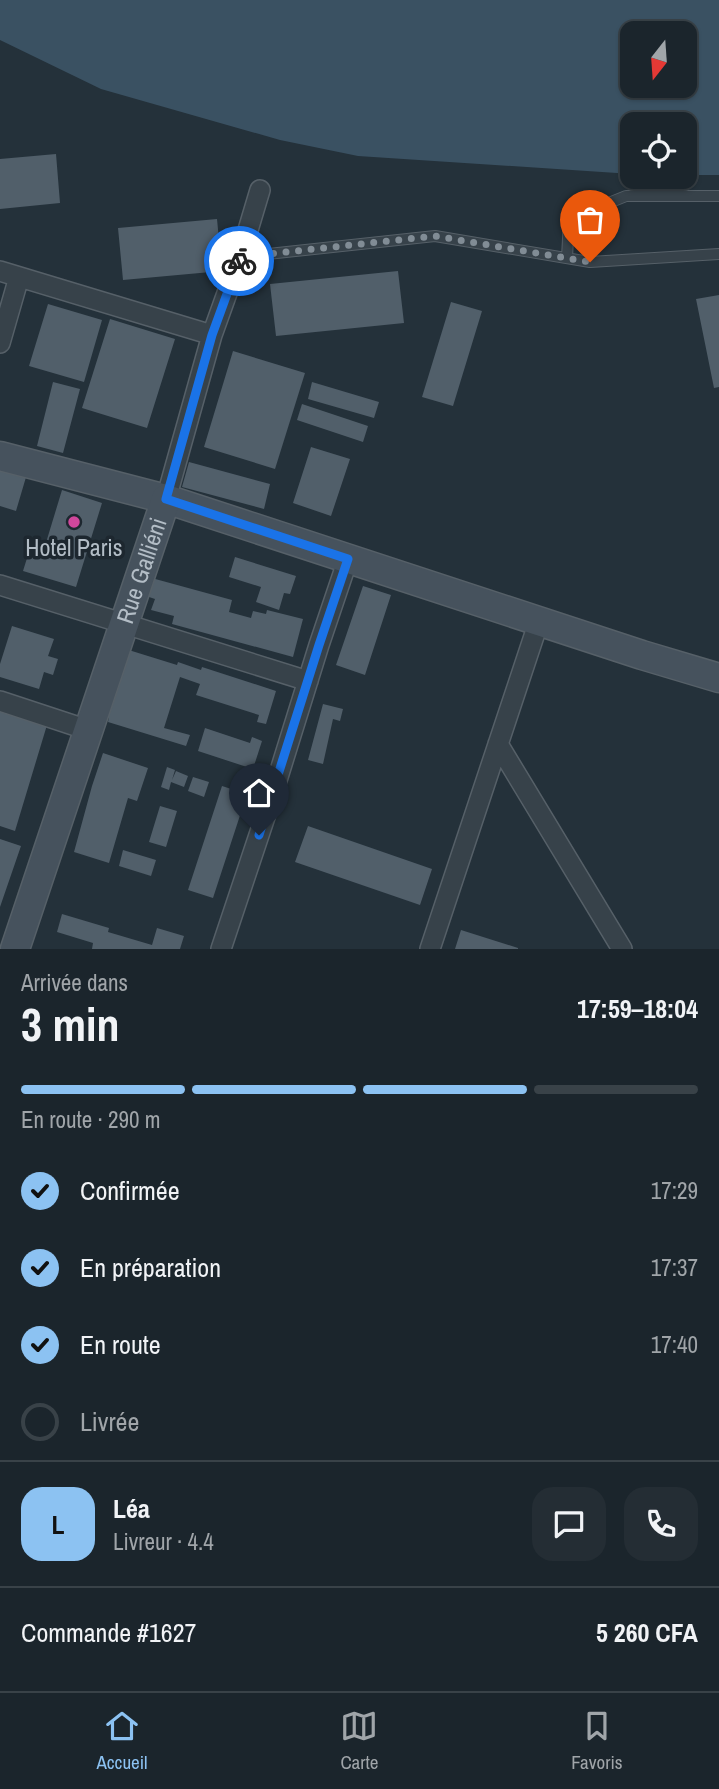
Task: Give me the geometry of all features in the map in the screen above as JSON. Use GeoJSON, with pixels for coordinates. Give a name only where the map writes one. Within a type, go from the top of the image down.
{"type":"FeatureCollection","features":[{"type":"Feature","properties":{"kind":"street","name":"Rue Galliéni"},"geometry":{"type":"LineString","coordinates":[[15,949],[166,499],[212,335],[260,190]]}},
{"type":"Feature","properties":{"kind":"street"},"geometry":{"type":"LineString","coordinates":[[0,343],[9,274],[212,335]]}},
{"type":"Feature","properties":{"kind":"street"},"geometry":{"type":"LineString","coordinates":[[0,456],[166,499],[719,678]]}},
{"type":"Feature","properties":{"kind":"street"},"geometry":{"type":"LineString","coordinates":[[221,949],[348,559]]}},
{"type":"Feature","properties":{"kind":"street"},"geometry":{"type":"LineString","coordinates":[[0,585],[308,681]]}},
{"type":"Feature","properties":{"kind":"street"},"geometry":{"type":"LineString","coordinates":[[430,949],[539,621]]}},
{"type":"Feature","properties":{"kind":"street"},"geometry":{"type":"LineString","coordinates":[[0,701],[88,730]]}},
{"type":"Feature","properties":{"kind":"street"},"geometry":{"type":"LineString","coordinates":[[498,744],[622,949]]}},
{"type":"Feature","properties":{"kind":"lane"},"geometry":{"type":"LineString","coordinates":[[567,258],[569,219],[626,196],[719,197]]}},
{"type":"Feature","properties":{"kind":"lane"},"geometry":{"type":"LineString","coordinates":[[240,257],[435,236],[590,262],[719,254]]}},
{"type":"Feature","properties":{"kind":"water"},"geometry":{"type":"Polygon","coordinates":[[[0,0],[719,0],[719,175],[697,175],[697,112],[620,112],[620,173],[358,156],[280,140],[101,89],[0,40],[0,0]]]}},
{"type":"Feature","properties":{"kind":"building"},"geometry":{"type":"Polygon","coordinates":[[[56,154],[60,203],[0,209],[0,159],[56,154]]]}},
{"type":"Feature","properties":{"kind":"building"},"geometry":{"type":"Polygon","coordinates":[[[217,219],[222,271],[123,280],[118,228],[217,219]]]}},
{"type":"Feature","properties":{"kind":"building"},"geometry":{"type":"Polygon","coordinates":[[[398,271],[404,323],[276,336],[270,284],[398,271]]]}},
{"type":"Feature","properties":{"kind":"building"},"geometry":{"type":"Polygon","coordinates":[[[719,295],[719,387],[714,388],[696,299],[719,295]]]}},
{"type":"Feature","properties":{"kind":"building"},"geometry":{"type":"Polygon","coordinates":[[[451,302],[482,311],[453,406],[422,397],[451,302]]]}},
{"type":"Feature","properties":{"kind":"building"},"geometry":{"type":"Polygon","coordinates":[[[48,304],[102,320],[84,382],[29,366],[48,304]]]}},
{"type":"Feature","properties":{"kind":"building"},"geometry":{"type":"Polygon","coordinates":[[[110,319],[175,339],[147,428],[82,408],[110,319]]]}},
{"type":"Feature","properties":{"kind":"building"},"geometry":{"type":"Polygon","coordinates":[[[233,351],[305,373],[275,469],[204,447],[233,351]]]}},
{"type":"Feature","properties":{"kind":"building"},"geometry":{"type":"Polygon","coordinates":[[[53,382],[80,389],[63,453],[37,446],[53,382]]]}},
{"type":"Feature","properties":{"kind":"building"},"geometry":{"type":"Polygon","coordinates":[[[312,382],[379,402],[374,418],[308,399],[312,382]]]}},
{"type":"Feature","properties":{"kind":"building"},"geometry":{"type":"Polygon","coordinates":[[[302,404],[368,426],[363,442],[297,420],[302,404]]]}},
{"type":"Feature","properties":{"kind":"building"},"geometry":{"type":"Polygon","coordinates":[[[311,447],[350,459],[331,516],[293,503],[311,447]]]}},
{"type":"Feature","properties":{"kind":"building"},"geometry":{"type":"Polygon","coordinates":[[[0,459],[29,467],[16,511],[0,506],[0,459]]]}},
{"type":"Feature","properties":{"kind":"building"},"geometry":{"type":"Polygon","coordinates":[[[189,462],[270,484],[264,509],[182,487],[189,462]]]}},
{"type":"Feature","properties":{"kind":"building","name":"Hotel Paris"},"geometry":{"type":"Polygon","coordinates":[[[62,490],[102,503],[76,587],[23,571],[32,542],[45,546],[62,490]]]}},
{"type":"Feature","properties":{"kind":"building"},"geometry":{"type":"Polygon","coordinates":[[[235,557],[296,576],[290,594],[284,593],[279,610],[256,602],[261,587],[229,577],[235,557]]]}},
{"type":"Feature","properties":{"kind":"building"},"geometry":{"type":"Polygon","coordinates":[[[148,577],[232,600],[229,612],[251,618],[253,611],[266,614],[267,610],[303,619],[293,657],[172,624],[174,616],[151,610],[155,599],[143,595],[148,577]]]}},
{"type":"Feature","properties":{"kind":"building"},"geometry":{"type":"Polygon","coordinates":[[[363,586],[391,595],[365,675],[336,665],[363,586]]]}},
{"type":"Feature","properties":{"kind":"building"},"geometry":{"type":"Polygon","coordinates":[[[12,626],[54,639],[48,656],[58,659],[53,675],[44,672],[39,689],[0,677],[0,664],[12,626]]]}},
{"type":"Feature","properties":{"kind":"building"},"geometry":{"type":"Polygon","coordinates":[[[119,647],[177,665],[178,662],[201,670],[202,667],[276,691],[266,724],[257,722],[259,715],[196,695],[200,684],[180,677],[164,728],[190,735],[186,746],[108,722],[109,717],[98,713],[119,647]]]}},
{"type":"Feature","properties":{"kind":"building"},"geometry":{"type":"Polygon","coordinates":[[[323,704],[343,709],[340,721],[333,719],[323,764],[308,760],[323,704]]]}},
{"type":"Feature","properties":{"kind":"building"},"geometry":{"type":"Polygon","coordinates":[[[0,711],[47,725],[15,831],[0,826],[0,711]]]}},
{"type":"Feature","properties":{"kind":"building"},"geometry":{"type":"Polygon","coordinates":[[[205,728],[250,743],[252,737],[262,741],[253,769],[198,751],[205,728]]]}},
{"type":"Feature","properties":{"kind":"building"},"geometry":{"type":"Polygon","coordinates":[[[103,753],[148,768],[137,801],[128,798],[109,863],[74,852],[103,753]]]}},
{"type":"Feature","properties":{"kind":"building"},"geometry":{"type":"Polygon","coordinates":[[[167,767],[175,770],[172,780],[176,771],[188,776],[184,787],[171,782],[169,790],[161,787],[167,767]]]}},
{"type":"Feature","properties":{"kind":"building"},"geometry":{"type":"Polygon","coordinates":[[[193,777],[209,782],[204,797],[188,791],[193,777]]]}},
{"type":"Feature","properties":{"kind":"building"},"geometry":{"type":"Polygon","coordinates":[[[222,786],[247,794],[213,898],[188,890],[222,786]]]}},
{"type":"Feature","properties":{"kind":"building"},"geometry":{"type":"Polygon","coordinates":[[[160,806],[177,811],[166,847],[149,842],[160,806]]]}},
{"type":"Feature","properties":{"kind":"building"},"geometry":{"type":"Polygon","coordinates":[[[308,826],[432,869],[420,905],[295,862],[308,826]]]}},
{"type":"Feature","properties":{"kind":"building"},"geometry":{"type":"Polygon","coordinates":[[[0,839],[21,846],[0,907],[0,839]]]}},
{"type":"Feature","properties":{"kind":"building"},"geometry":{"type":"Polygon","coordinates":[[[123,850],[156,860],[151,876],[119,866],[123,850]]]}},
{"type":"Feature","properties":{"kind":"building"},"geometry":{"type":"Polygon","coordinates":[[[62,914],[152,945],[157,928],[184,936],[180,949],[92,949],[93,943],[57,932],[62,914]]]}},
{"type":"Feature","properties":{"kind":"building"},"geometry":{"type":"Polygon","coordinates":[[[461,930],[518,948],[518,949],[455,949],[461,930]]]}},
{"type":"Feature","properties":{"kind":"way so far"},"geometry":{"type":"LineString","coordinates":[[239,261],[240,257],[435,236],[590,262]]}},
{"type":"Feature","properties":{"kind":"place","name":"Hotel Paris"},"geometry":{"type":"Point","coordinates":[74,522]}},
{"type":"Feature","properties":{"kind":"route"},"geometry":{"type":"LineString","coordinates":[[239,261],[212,335],[166,499],[348,559],[259,835]]}}]}
